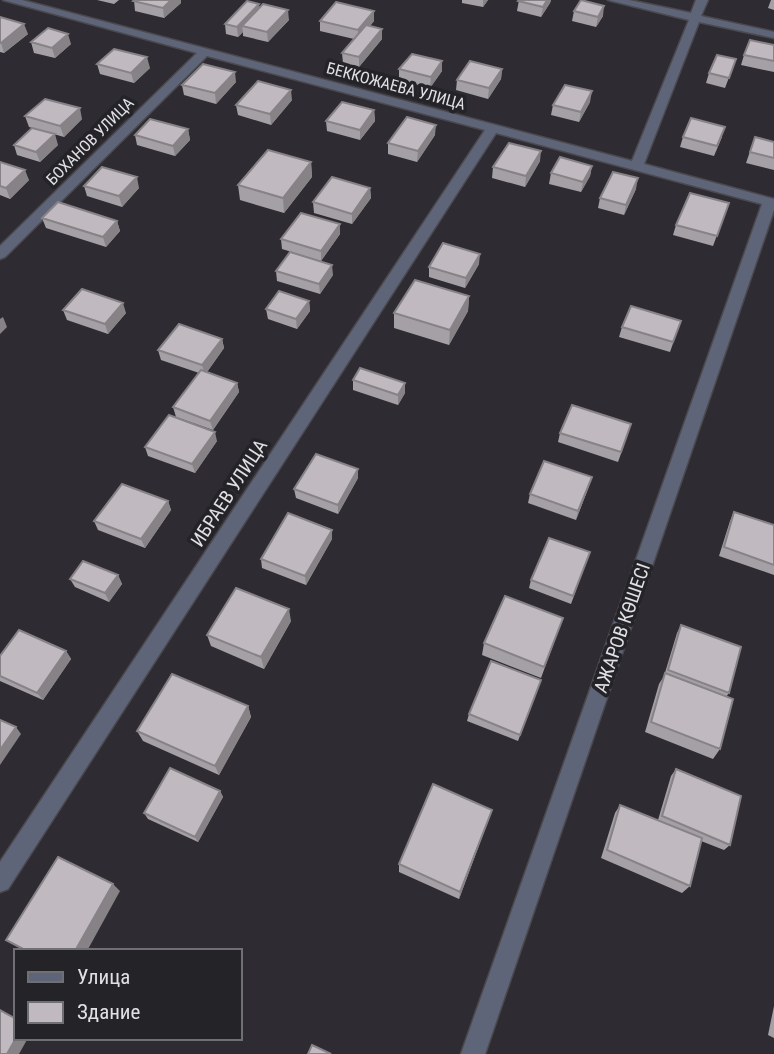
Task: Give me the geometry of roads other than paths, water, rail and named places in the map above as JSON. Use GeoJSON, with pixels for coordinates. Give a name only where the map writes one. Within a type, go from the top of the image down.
{"type":"FeatureCollection","features":[{"type":"Feature","properties":{"kind":"street","name":"БЕККОЖАЕВА УЛИЦА"},"geometry":{"type":"LineString","coordinates":[[9,0],[772,203]]}},
{"type":"Feature","properties":{"kind":"street"},"geometry":{"type":"LineString","coordinates":[[614,0],[774,35]]}},
{"type":"Feature","properties":{"kind":"street"},"geometry":{"type":"LineString","coordinates":[[636,167],[702,0]]}},
{"type":"Feature","properties":{"kind":"street","name":"БОХАНОВ УЛИЦА"},"geometry":{"type":"LineString","coordinates":[[0,254],[205,52]]}},
{"type":"Feature","properties":{"kind":"street","name":"ИБРАЕВ УЛИЦА"},"geometry":{"type":"LineString","coordinates":[[0,881],[493,128]]}},
{"type":"Feature","properties":{"kind":"street","name":"АЖАРОВ КӨШЕСІ"},"geometry":{"type":"LineString","coordinates":[[473,1054],[772,203]]}}]}
